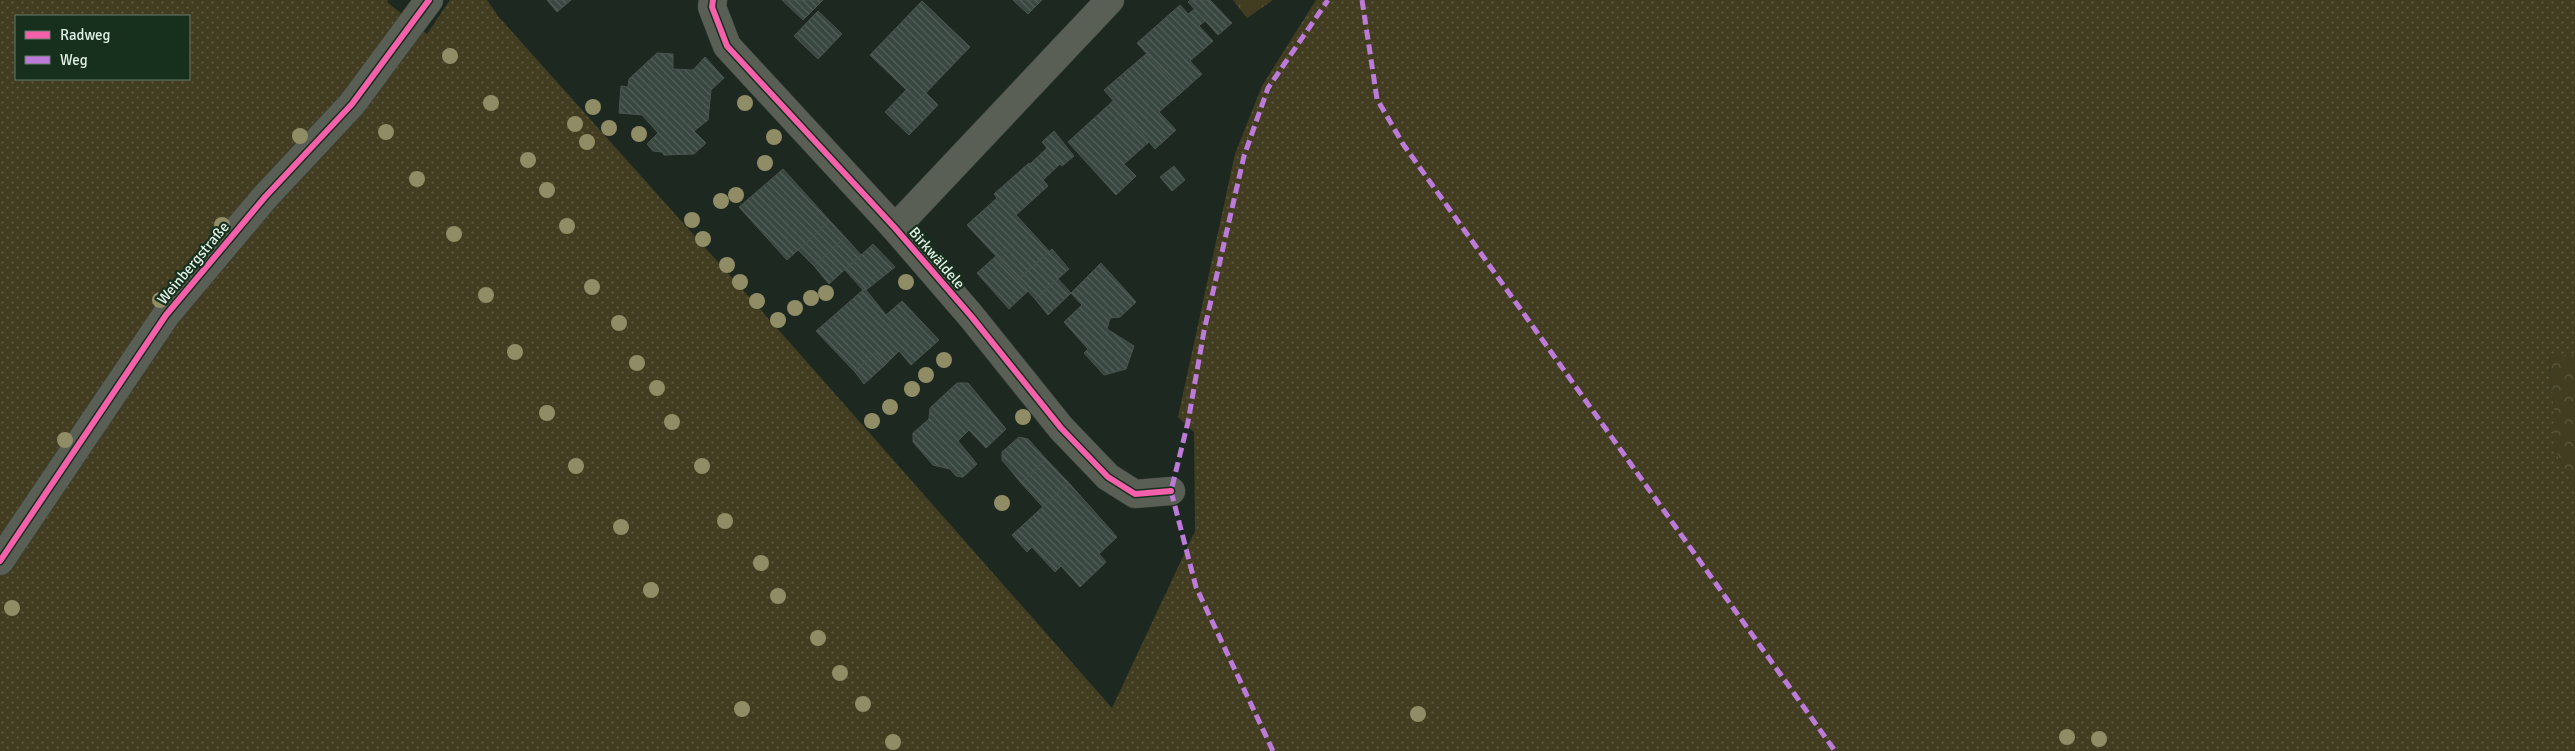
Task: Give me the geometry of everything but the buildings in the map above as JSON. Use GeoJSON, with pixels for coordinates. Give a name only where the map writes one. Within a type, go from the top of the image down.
{"type":"FeatureCollection","features":[{"type":"Feature","properties":{"kind":"street","name":"Weinbergstraße"},"geometry":{"type":"LineString","coordinates":[[0,561],[166,315],[265,197],[352,104],[429,0]]}},
{"type":"Feature","properties":{"kind":"street","name":"Birkwäldele"},"geometry":{"type":"LineString","coordinates":[[713,0],[712,7],[726,46],[895,228],[971,316],[1061,428],[1108,477],[1135,494],[1171,491]]}},
{"type":"Feature","properties":{"kind":"street","name":"Birkwäldele"},"geometry":{"type":"LineString","coordinates":[[895,228],[1110,0]]}},
{"type":"Feature","properties":{"kind":"green space"},"geometry":{"type":"Polygon","coordinates":[[[0,0],[388,0],[387,2],[427,34],[450,0],[487,0],[498,16],[784,336],[1112,708],[1195,531],[1194,432],[1178,417],[1235,154],[1262,86],[1316,0],[2575,0],[2575,355],[2549,356],[2554,407],[2554,449],[2575,488],[2575,751],[0,751],[0,0]]]}},
{"type":"Feature","properties":{"kind":"green space"},"geometry":{"type":"Polygon","coordinates":[[[1233,0],[1273,0],[1247,18],[1233,0]]]}},
{"type":"Feature","properties":{"kind":"green space"},"geometry":{"type":"Polygon","coordinates":[[[2549,355],[2575,355],[2575,488],[2554,449],[2554,407],[2549,355]]]}},
{"type":"Feature","properties":{"kind":"marked path"},"geometry":{"type":"LineString","coordinates":[[1273,751],[1196,587],[1171,491],[1188,422],[1204,331],[1244,156],[1268,88],[1328,0]]}},
{"type":"Feature","properties":{"kind":"marked path"},"geometry":{"type":"LineString","coordinates":[[1362,0],[1377,99],[1403,144],[1835,751]]}},
{"type":"Feature","properties":{"kind":"cycle path"},"geometry":{"type":"LineString","coordinates":[[0,561],[166,315],[265,197],[352,104],[429,0]]}},
{"type":"Feature","properties":{"kind":"cycle path"},"geometry":{"type":"LineString","coordinates":[[713,0],[712,7],[727,46],[895,228],[971,316],[1061,428],[1108,477],[1135,494],[1171,491]]}}]}
